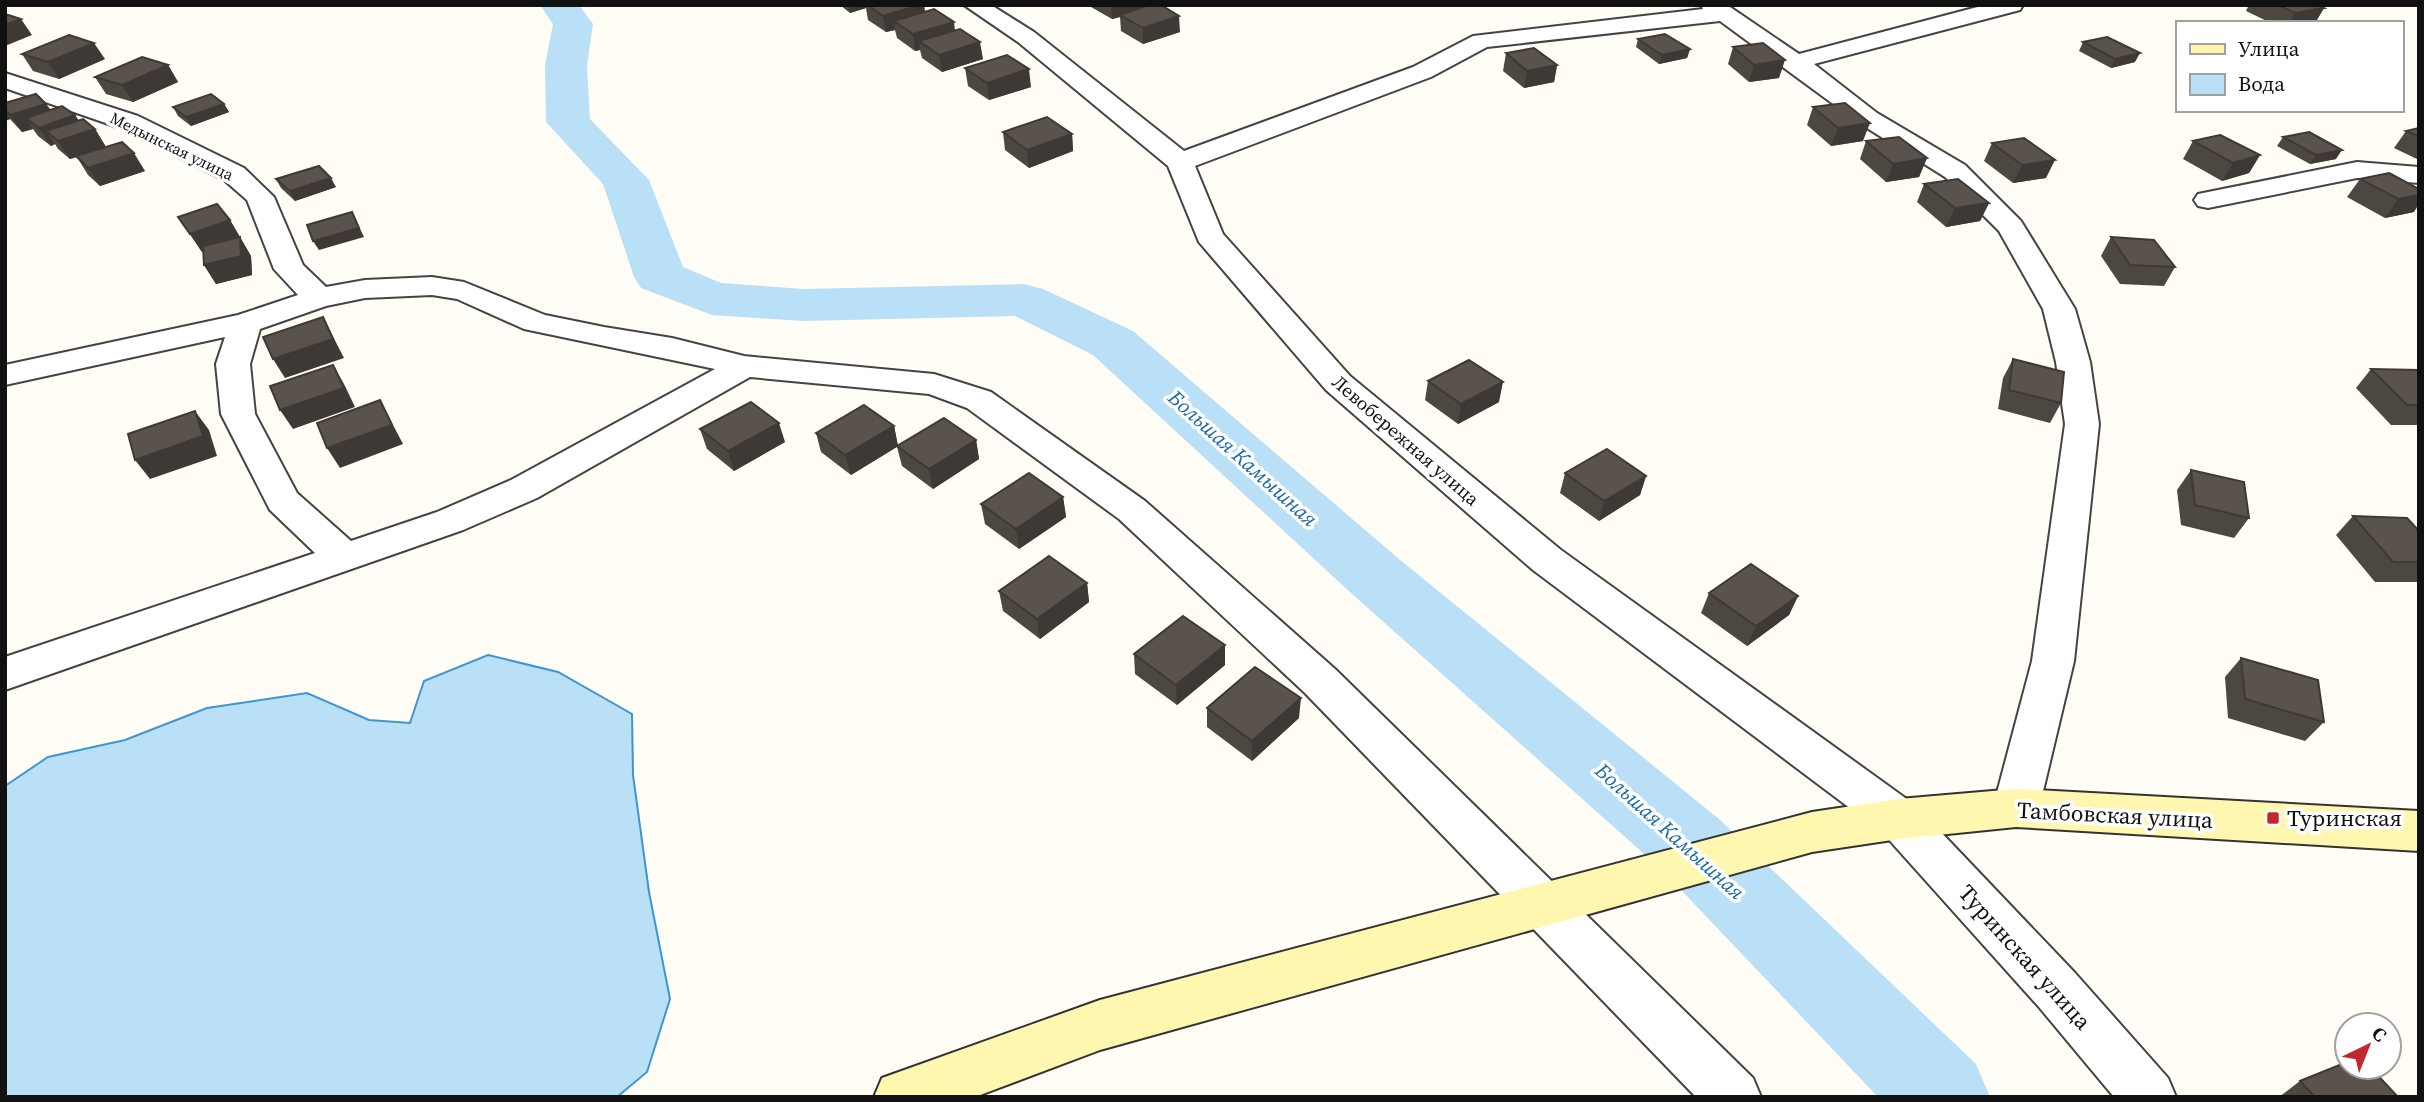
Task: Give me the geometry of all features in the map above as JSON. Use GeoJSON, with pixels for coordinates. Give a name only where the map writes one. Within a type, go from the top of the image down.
{"type":"FeatureCollection","features":[{"type":"Feature","properties":{"kind":"street","name":"Левобережная улица"},"geometry":{"type":"LineString","coordinates":[[975,5],[1026,37],[1180,162],[1209,236],[1240,275],[1338,383],[1547,560],[1899,819]]}},
{"type":"Feature","properties":{"kind":"street"},"geometry":{"type":"LineString","coordinates":[[1795,62],[2012,5]]}},
{"type":"Feature","properties":{"kind":"street"},"geometry":{"type":"LineString","coordinates":[[1180,162],[1422,72],[1481,41],[1716,9],[1795,62],[1868,118],[1955,171],[1985,198],[2011,228],[2059,309],[2073,362],[2082,424],[2053,661],[2016,808]]}},
{"type":"Feature","properties":{"kind":"street","name":"Медынская улица"},"geometry":{"type":"LineString","coordinates":[[5,80],[130,122],[234,174],[260,197],[289,270],[319,298]]}},
{"type":"Feature","properties":{"kind":"street"},"geometry":{"type":"LineString","coordinates":[[2208,200],[2357,170],[2419,175]]}},
{"type":"Feature","properties":{"kind":"street"},"geometry":{"type":"LineString","coordinates":[[5,375],[246,323],[319,298],[365,289],[432,286],[464,291],[535,322],[744,366],[933,384],[979,400],[1132,510],[1320,681],[1545,904],[1734,1097]]}},
{"type":"Feature","properties":{"kind":"street"},"geometry":{"type":"LineString","coordinates":[[246,323],[233,364],[238,414],[283,501],[344,557]]}},
{"type":"Feature","properties":{"kind":"street"},"geometry":{"type":"LineString","coordinates":[[5,674],[450,521],[524,489],[744,366]]}},
{"type":"Feature","properties":{"kind":"street","name":"Тамбовская улица"},"geometry":{"type":"LineString","coordinates":[[901,1097],[1100,1026],[1812,832],[1899,819],[2016,808],[2419,831]]}},
{"type":"Feature","properties":{"kind":"street","name":"Туринская улица"},"geometry":{"type":"LineString","coordinates":[[1899,819],[2057,990],[2148,1097]]}},
{"type":"Feature","properties":{"kind":"water"},"geometry":{"type":"Polygon","coordinates":[[[488,655],[558,672],[632,714],[633,775],[649,892],[670,999],[647,1072],[617,1097],[5,1097],[5,786],[48,757],[125,740],[207,708],[307,693],[369,720],[410,723],[424,681],[488,655]]]}},
{"type":"Feature","properties":{"kind":"building"},"geometry":{"type":"Polygon","coordinates":[[[868,5],[919,5],[883,16],[868,5]]]}},
{"type":"Feature","properties":{"kind":"building"},"geometry":{"type":"Polygon","coordinates":[[[1149,5],[1161,5],[1179,16],[1143,28],[1120,15],[1149,5]]]}},
{"type":"Feature","properties":{"kind":"building"},"geometry":{"type":"Polygon","coordinates":[[[2278,5],[2317,5],[2324,8],[2295,13],[2278,5]]]}},
{"type":"Feature","properties":{"kind":"building"},"geometry":{"type":"Polygon","coordinates":[[[934,9],[954,22],[913,34],[894,21],[934,9]]]}},
{"type":"Feature","properties":{"kind":"building"},"geometry":{"type":"Polygon","coordinates":[[[5,14],[21,19],[5,25],[5,14]]]}},
{"type":"Feature","properties":{"kind":"building"},"geometry":{"type":"Polygon","coordinates":[[[960,29],[980,42],[939,55],[919,41],[960,29]]]}},
{"type":"Feature","properties":{"kind":"building"},"geometry":{"type":"Polygon","coordinates":[[[1665,34],[1690,49],[1662,55],[1638,39],[1665,34]]]}},
{"type":"Feature","properties":{"kind":"building"},"geometry":{"type":"Polygon","coordinates":[[[69,35],[94,43],[48,62],[22,54],[69,35]]]}},
{"type":"Feature","properties":{"kind":"building"},"geometry":{"type":"Polygon","coordinates":[[[2107,37],[2140,53],[2115,59],[2083,42],[2107,37]]]}},
{"type":"Feature","properties":{"kind":"building"},"geometry":{"type":"Polygon","coordinates":[[[1763,43],[1785,60],[1754,65],[1733,47],[1763,43]]]}},
{"type":"Feature","properties":{"kind":"building"},"geometry":{"type":"Polygon","coordinates":[[[1534,48],[1557,65],[1527,71],[1506,53],[1534,48]]]}},
{"type":"Feature","properties":{"kind":"building"},"geometry":{"type":"Polygon","coordinates":[[[1007,55],[1029,69],[987,83],[965,68],[1007,55]]]}},
{"type":"Feature","properties":{"kind":"building"},"geometry":{"type":"Polygon","coordinates":[[[142,57],[168,65],[122,85],[95,77],[142,57]]]}},
{"type":"Feature","properties":{"kind":"building"},"geometry":{"type":"Polygon","coordinates":[[[36,94],[46,104],[10,115],[5,110],[5,103],[36,94]]]}},
{"type":"Feature","properties":{"kind":"building"},"geometry":{"type":"Polygon","coordinates":[[[211,94],[224,104],[186,117],[173,107],[211,94]]]}},
{"type":"Feature","properties":{"kind":"building"},"geometry":{"type":"Polygon","coordinates":[[[1845,103],[1870,123],[1838,128],[1813,107],[1845,103]]]}},
{"type":"Feature","properties":{"kind":"building"},"geometry":{"type":"Polygon","coordinates":[[[62,106],[75,115],[39,128],[26,118],[62,106]]]}},
{"type":"Feature","properties":{"kind":"building"},"geometry":{"type":"Polygon","coordinates":[[[1047,117],[1072,134],[1027,150],[1003,132],[1047,117]]]}},
{"type":"Feature","properties":{"kind":"building"},"geometry":{"type":"Polygon","coordinates":[[[83,119],[95,129],[58,141],[46,131],[83,119]]]}},
{"type":"Feature","properties":{"kind":"building"},"geometry":{"type":"Polygon","coordinates":[[[2419,128],[2419,136],[2406,131],[2419,128]]]}},
{"type":"Feature","properties":{"kind":"building"},"geometry":{"type":"Polygon","coordinates":[[[2309,132],[2342,150],[2316,155],[2283,137],[2309,132]]]}},
{"type":"Feature","properties":{"kind":"building"},"geometry":{"type":"Polygon","coordinates":[[[2220,135],[2260,155],[2233,163],[2193,141],[2220,135]]]}},
{"type":"Feature","properties":{"kind":"building"},"geometry":{"type":"Polygon","coordinates":[[[1899,137],[1927,158],[1893,164],[1866,141],[1899,137]]]}},
{"type":"Feature","properties":{"kind":"building"},"geometry":{"type":"Polygon","coordinates":[[[2024,138],[2055,160],[2022,165],[1992,143],[2024,138]]]}},
{"type":"Feature","properties":{"kind":"building"},"geometry":{"type":"Polygon","coordinates":[[[122,142],[134,153],[88,168],[76,156],[122,142]]]}},
{"type":"Feature","properties":{"kind":"building"},"geometry":{"type":"Polygon","coordinates":[[[319,166],[331,178],[290,191],[276,179],[319,166]]]}},
{"type":"Feature","properties":{"kind":"building"},"geometry":{"type":"Polygon","coordinates":[[[2389,173],[2419,189],[2419,195],[2398,199],[2360,179],[2389,173]]]}},
{"type":"Feature","properties":{"kind":"building"},"geometry":{"type":"Polygon","coordinates":[[[1958,179],[1989,203],[1955,208],[1924,184],[1958,179]]]}},
{"type":"Feature","properties":{"kind":"building"},"geometry":{"type":"Polygon","coordinates":[[[217,204],[230,220],[190,234],[178,217],[217,204]]]}},
{"type":"Feature","properties":{"kind":"building"},"geometry":{"type":"Polygon","coordinates":[[[352,212],[359,228],[313,241],[307,225],[352,212]]]}},
{"type":"Feature","properties":{"kind":"building"},"geometry":{"type":"Polygon","coordinates":[[[240,237],[241,256],[204,265],[203,246],[240,237]]]}},
{"type":"Feature","properties":{"kind":"building"},"geometry":{"type":"Polygon","coordinates":[[[2111,237],[2154,240],[2175,267],[2130,265],[2111,237]]]}},
{"type":"Feature","properties":{"kind":"building"},"geometry":{"type":"Polygon","coordinates":[[[323,317],[333,339],[273,359],[263,337],[323,317]]]}},
{"type":"Feature","properties":{"kind":"building"},"geometry":{"type":"Polygon","coordinates":[[[2013,359],[2064,372],[2061,403],[2009,390],[2013,359]]]}},
{"type":"Feature","properties":{"kind":"building"},"geometry":{"type":"Polygon","coordinates":[[[1469,360],[1503,382],[1461,404],[1428,381],[1469,360]]]}},
{"type":"Feature","properties":{"kind":"building"},"geometry":{"type":"Polygon","coordinates":[[[333,365],[344,388],[280,410],[270,386],[333,365]]]}},
{"type":"Feature","properties":{"kind":"building"},"geometry":{"type":"Polygon","coordinates":[[[2371,369],[2419,370],[2419,405],[2407,405],[2371,369]]]}},
{"type":"Feature","properties":{"kind":"building"},"geometry":{"type":"Polygon","coordinates":[[[380,400],[392,425],[327,448],[317,423],[380,400]]]}},
{"type":"Feature","properties":{"kind":"building"},"geometry":{"type":"Polygon","coordinates":[[[751,402],[779,423],[728,451],[700,429],[751,402]]]}},
{"type":"Feature","properties":{"kind":"building"},"geometry":{"type":"Polygon","coordinates":[[[864,405],[894,426],[845,455],[816,433],[864,405]]]}},
{"type":"Feature","properties":{"kind":"building"},"geometry":{"type":"Polygon","coordinates":[[[195,411],[203,436],[135,460],[128,434],[195,411]]]}},
{"type":"Feature","properties":{"kind":"building"},"geometry":{"type":"Polygon","coordinates":[[[944,418],[976,440],[929,469],[897,446],[944,418]]]}},
{"type":"Feature","properties":{"kind":"building"},"geometry":{"type":"Polygon","coordinates":[[[1607,449],[1646,476],[1604,501],[1565,473],[1607,449]]]}},
{"type":"Feature","properties":{"kind":"building"},"geometry":{"type":"Polygon","coordinates":[[[2191,470],[2244,482],[2249,518],[2195,505],[2191,470]]]}},
{"type":"Feature","properties":{"kind":"building"},"geometry":{"type":"Polygon","coordinates":[[[1029,473],[1063,497],[1016,529],[981,504],[1029,473]]]}},
{"type":"Feature","properties":{"kind":"building"},"geometry":{"type":"Polygon","coordinates":[[[2353,516],[2407,518],[2419,531],[2419,562],[2393,562],[2353,516]]]}},
{"type":"Feature","properties":{"kind":"building"},"geometry":{"type":"Polygon","coordinates":[[[1049,556],[1087,583],[1037,619],[999,591],[1049,556]]]}},
{"type":"Feature","properties":{"kind":"building"},"geometry":{"type":"Polygon","coordinates":[[[1751,564],[1798,596],[1756,626],[1709,593],[1751,564]]]}},
{"type":"Feature","properties":{"kind":"building"},"geometry":{"type":"Polygon","coordinates":[[[1183,616],[1225,645],[1176,685],[1134,654],[1183,616]]]}},
{"type":"Feature","properties":{"kind":"building"},"geometry":{"type":"Polygon","coordinates":[[[2241,658],[2318,680],[2324,722],[2245,699],[2241,658]]]}},
{"type":"Feature","properties":{"kind":"building"},"geometry":{"type":"Polygon","coordinates":[[[1255,667],[1301,698],[1252,741],[1207,708],[1255,667]]]}},
{"type":"Feature","properties":{"kind":"building"},"geometry":{"type":"Polygon","coordinates":[[[2333,1068],[2333,1081],[2383,1081],[2398,1097],[2315,1097],[2300,1081],[2333,1068]]]}},
{"type":"Feature","properties":{"kind":"waterway","name":"Большая Камышная"},"geometry":{"type":"LineString","coordinates":[[559,5],[573,24],[566,65],[568,122],[625,180],[660,277],[712,299],[804,305],[1024,300],[1113,343],[1375,576],[1690,844],[1943,1097]]}},
{"type":"Feature","properties":{"kind":"place","name":"Туринская"},"geometry":{"type":"Point","coordinates":[2273,818]}}]}
